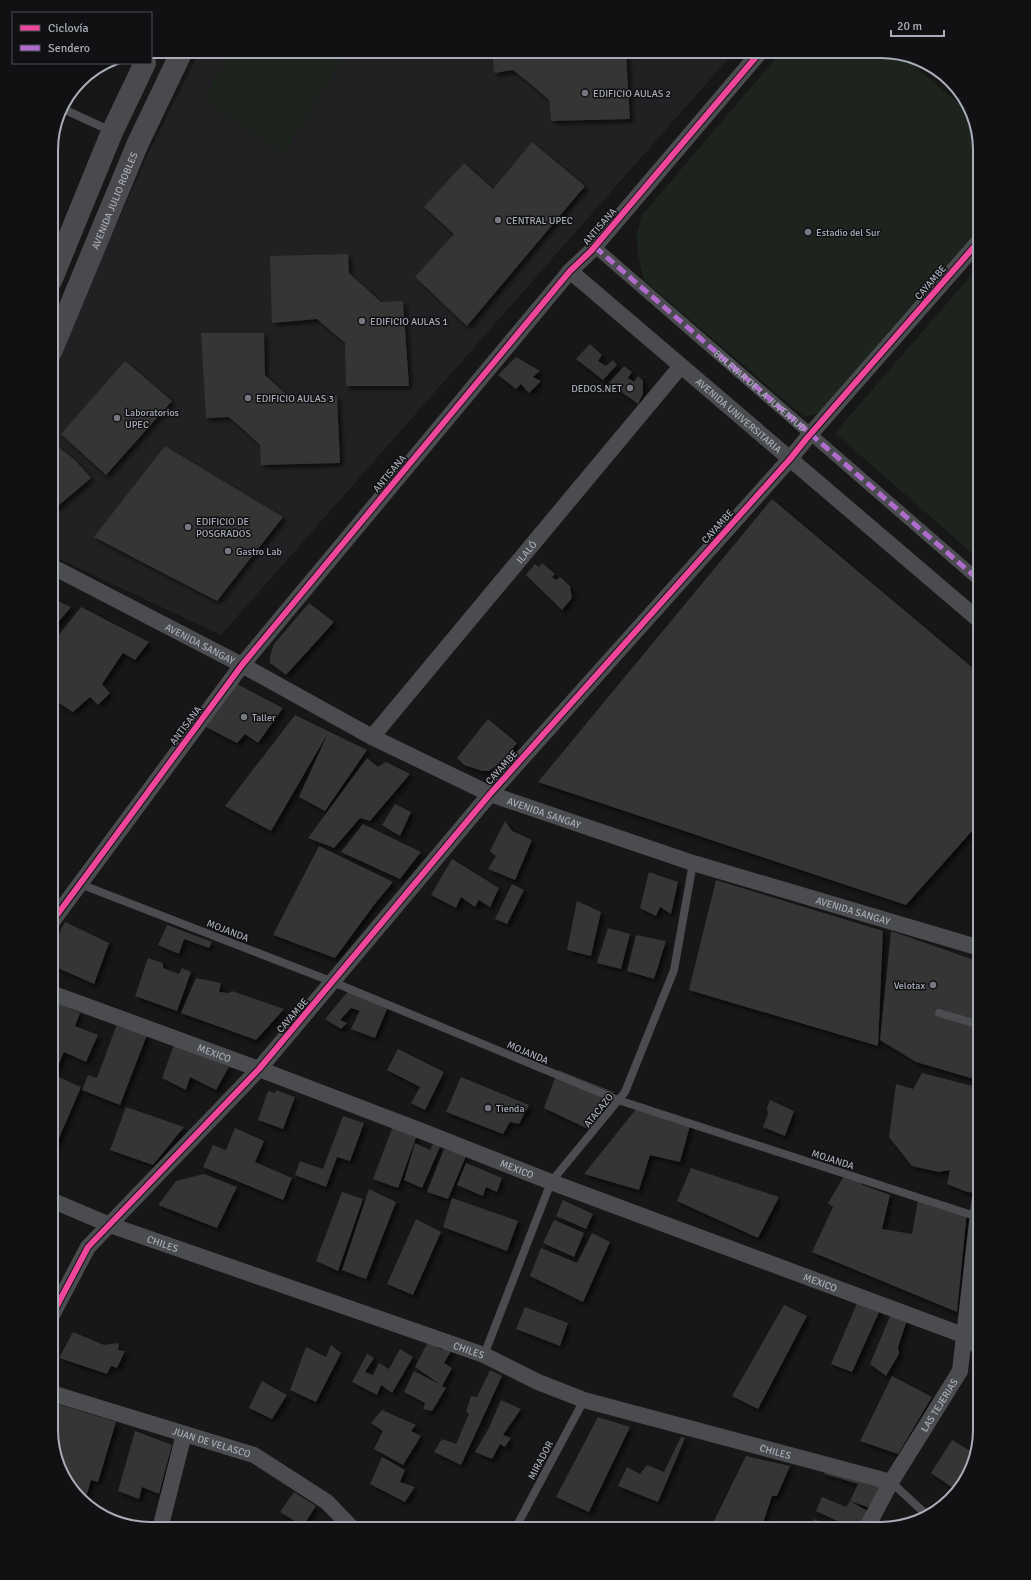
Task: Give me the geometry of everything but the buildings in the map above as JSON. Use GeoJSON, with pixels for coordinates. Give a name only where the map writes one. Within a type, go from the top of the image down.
{"type":"FeatureCollection","features":[{"type":"Feature","properties":{"kind":"main road","name":"AVENIDA JULIO ROBLES"},"geometry":{"type":"LineString","coordinates":[[58,335],[138,143],[179,58]]}},
{"type":"Feature","properties":{"kind":"main road"},"geometry":{"type":"LineString","coordinates":[[58,264],[112,132],[145,64]]}},
{"type":"Feature","properties":{"kind":"street","name":"ANTISANA"},"geometry":{"type":"LineString","coordinates":[[58,914],[242,665],[570,271],[595,247],[755,58]]}},
{"type":"Feature","properties":{"kind":"street","name":"BULEVAR DE LA JUVENTUD"},"geometry":{"type":"LineString","coordinates":[[595,247],[973,575]]}},
{"type":"Feature","properties":{"kind":"street","name":"CAYAMBE"},"geometry":{"type":"LineString","coordinates":[[58,1304],[88,1247],[259,1069],[490,794],[790,459],[973,248]]}},
{"type":"Feature","properties":{"kind":"street","name":"AVENIDA UNIVERSITARIA"},"geometry":{"type":"LineString","coordinates":[[570,271],[973,615]]}},
{"type":"Feature","properties":{"kind":"street","name":"ILALÓ"},"geometry":{"type":"LineString","coordinates":[[372,737],[681,366]]}},
{"type":"Feature","properties":{"kind":"street","name":"AVENIDA SANGAY"},"geometry":{"type":"LineString","coordinates":[[58,570],[242,665],[372,737],[490,794],[693,863],[973,946]]}},
{"type":"Feature","properties":{"kind":"street","name":"MEXICO"},"geometry":{"type":"LineString","coordinates":[[58,996],[259,1069],[551,1182],[963,1335],[973,1343]]}},
{"type":"Feature","properties":{"kind":"street","name":"CHILES"},"geometry":{"type":"LineString","coordinates":[[58,1203],[110,1225],[484,1355],[538,1382],[584,1400],[891,1482]]}},
{"type":"Feature","properties":{"kind":"street","name":"LAS TEJERIAS"},"geometry":{"type":"LineString","coordinates":[[870,1522],[891,1482],[960,1371],[973,1256]]}},
{"type":"Feature","properties":{"kind":"street","name":"JUAN DE VELASCO"},"geometry":{"type":"LineString","coordinates":[[58,1395],[254,1455],[327,1502],[346,1522]]}},
{"type":"Feature","properties":{"kind":"street"},"geometry":{"type":"LineString","coordinates":[[162,1522],[184,1434]]}},
{"type":"Feature","properties":{"kind":"lane"},"geometry":{"type":"LineString","coordinates":[[66,111],[112,132]]}},
{"type":"Feature","properties":{"kind":"lane","name":"ATACAZO"},"geometry":{"type":"LineString","coordinates":[[484,1355],[551,1182],[625,1092],[674,970],[693,863]]}},
{"type":"Feature","properties":{"kind":"lane","name":"MOJANDA"},"geometry":{"type":"LineString","coordinates":[[80,884],[333,982],[618,1100],[973,1215]]}},
{"type":"Feature","properties":{"kind":"lane"},"geometry":{"type":"LineString","coordinates":[[939,1013],[973,1023]]}},
{"type":"Feature","properties":{"kind":"lane","name":"MIRADOR"},"geometry":{"type":"LineString","coordinates":[[519,1522],[584,1400]]}},
{"type":"Feature","properties":{"kind":"lane"},"geometry":{"type":"LineString","coordinates":[[891,1482],[924,1512]]}},
{"type":"Feature","properties":{"kind":"shaded area"},"geometry":{"type":"Polygon","coordinates":[[[196,58],[729,58],[221,635],[58,558],[58,354],[147,156],[196,58]]]}},
{"type":"Feature","properties":{"kind":"shaded area"},"geometry":{"type":"Polygon","coordinates":[[[227,58],[343,58],[284,153],[204,99],[227,58]]]}},
{"type":"Feature","properties":{"kind":"shaded area","name":"Estadio del Sur"},"geometry":{"type":"Polygon","coordinates":[[[776,58],[887,58],[911,63],[963,107],[970,126],[973,150],[973,237],[820,413],[804,417],[644,280],[638,256],[637,234],[642,215],[776,58]]]}},
{"type":"Feature","properties":{"kind":"shaded area"},"geometry":{"type":"Polygon","coordinates":[[[973,273],[973,554],[835,433],[973,273]]]}},
{"type":"Feature","properties":{"kind":"marked path"},"geometry":{"type":"LineString","coordinates":[[595,247],[973,575]]}},
{"type":"Feature","properties":{"kind":"cycle path"},"geometry":{"type":"LineString","coordinates":[[58,914],[242,665],[570,271],[591,251],[755,58]]}},
{"type":"Feature","properties":{"kind":"cycle path"},"geometry":{"type":"LineString","coordinates":[[58,1304],[88,1247],[259,1069],[490,794],[790,459],[973,248]]}},
{"type":"Feature","properties":{"kind":"place","name":"EDIFICIO AULAS 2"},"geometry":{"type":"Point","coordinates":[585,93]}},
{"type":"Feature","properties":{"kind":"place","name":"CENTRAL UPEC"},"geometry":{"type":"Point","coordinates":[498,220]}},
{"type":"Feature","properties":{"kind":"place","name":"Estadio del Sur"},"geometry":{"type":"Point","coordinates":[808,232]}},
{"type":"Feature","properties":{"kind":"place","name":"EDIFICIO AULAS 1"},"geometry":{"type":"Point","coordinates":[362,321]}},
{"type":"Feature","properties":{"kind":"place","name":"DEDOS.NET"},"geometry":{"type":"Point","coordinates":[630,388]}},
{"type":"Feature","properties":{"kind":"place","name":"EDIFICIO AULAS 3"},"geometry":{"type":"Point","coordinates":[248,398]}},
{"type":"Feature","properties":{"kind":"place","name":"Laboratorios UPEC"},"geometry":{"type":"Point","coordinates":[117,418]}},
{"type":"Feature","properties":{"kind":"place","name":"EDIFICIO DE POSGRADOS"},"geometry":{"type":"Point","coordinates":[188,527]}},
{"type":"Feature","properties":{"kind":"place","name":"Gastro Lab"},"geometry":{"type":"Point","coordinates":[228,551]}},
{"type":"Feature","properties":{"kind":"place","name":"Taller"},"geometry":{"type":"Point","coordinates":[244,717]}},
{"type":"Feature","properties":{"kind":"place","name":"Velotax"},"geometry":{"type":"Point","coordinates":[933,985]}},
{"type":"Feature","properties":{"kind":"place","name":"Tienda"},"geometry":{"type":"Point","coordinates":[488,1108]}}]}
